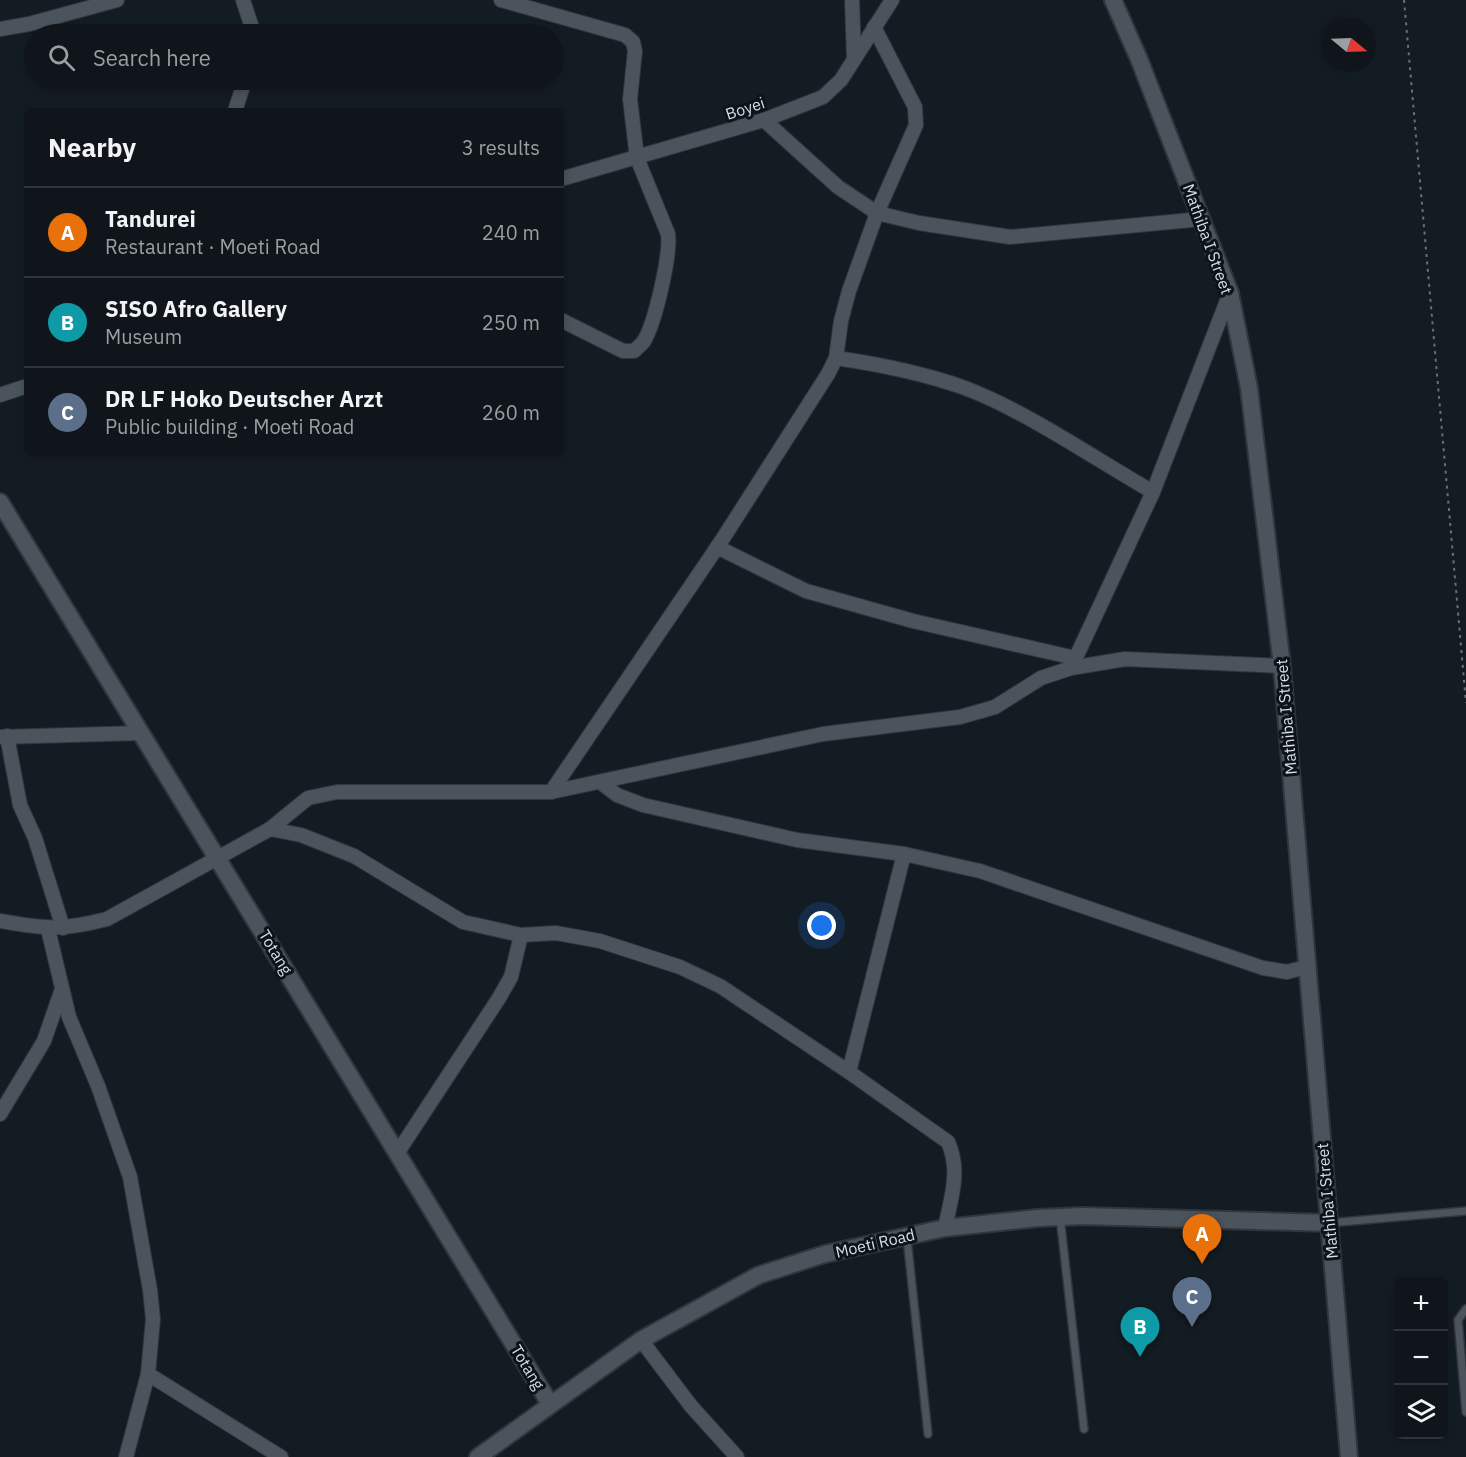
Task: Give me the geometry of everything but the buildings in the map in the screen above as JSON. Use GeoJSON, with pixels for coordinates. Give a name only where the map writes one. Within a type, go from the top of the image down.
{"type":"FeatureCollection","features":[{"type":"Feature","properties":{"kind":"street"},"geometry":{"type":"LineString","coordinates":[[29,24],[117,0]]}},
{"type":"Feature","properties":{"kind":"street"},"geometry":{"type":"LineString","coordinates":[[243,0],[251,24]]}},
{"type":"Feature","properties":{"kind":"street"},"geometry":{"type":"LineString","coordinates":[[501,0],[625,35],[633,42],[635,51],[630,99],[637,158],[668,234],[670,247],[666,271],[644,340],[634,351],[623,351],[564,322]]}},
{"type":"Feature","properties":{"kind":"street"},"geometry":{"type":"LineString","coordinates":[[852,0],[854,60]]}},
{"type":"Feature","properties":{"kind":"street","name":"Boyei"},"geometry":{"type":"LineString","coordinates":[[564,178],[764,120],[823,97],[841,80],[892,0]]}},
{"type":"Feature","properties":{"kind":"street","name":"Mathiba I Street"},"geometry":{"type":"LineString","coordinates":[[1113,0],[1139,59],[1230,293],[1249,388],[1282,666],[1349,1457]]}},
{"type":"Feature","properties":{"kind":"street"},"geometry":{"type":"LineString","coordinates":[[0,29],[24,25]]}},
{"type":"Feature","properties":{"kind":"street"},"geometry":{"type":"LineString","coordinates":[[551,792],[717,547],[836,358],[841,321],[849,291],[877,213],[913,135],[917,117],[915,107],[874,27]]}},
{"type":"Feature","properties":{"kind":"street"},"geometry":{"type":"LineString","coordinates":[[236,108],[242,90]]}},
{"type":"Feature","properties":{"kind":"street"},"geometry":{"type":"LineString","coordinates":[[764,120],[838,187],[877,213],[929,225],[1010,237],[1202,219]]}},
{"type":"Feature","properties":{"kind":"street"},"geometry":{"type":"LineString","coordinates":[[0,921],[48,929],[107,919],[270,829],[308,798],[337,792],[551,792],[823,734],[960,717],[995,707],[1041,678],[1073,663],[1153,492],[1230,293]]}},
{"type":"Feature","properties":{"kind":"street"},"geometry":{"type":"LineString","coordinates":[[836,358],[861,361],[964,388],[1000,405],[1153,492]]}},
{"type":"Feature","properties":{"kind":"street"},"geometry":{"type":"LineString","coordinates":[[0,395],[24,387]]}},
{"type":"Feature","properties":{"kind":"street","name":"Totang"},"geometry":{"type":"LineString","coordinates":[[0,502],[219,857],[550,1404]]}},
{"type":"Feature","properties":{"kind":"street"},"geometry":{"type":"LineString","coordinates":[[717,547],[806,591],[1073,663],[1125,659],[1282,666]]}},
{"type":"Feature","properties":{"kind":"street"},"geometry":{"type":"LineString","coordinates":[[63,928],[35,838],[20,805],[3,737],[142,733]]}},
{"type":"Feature","properties":{"kind":"street"},"geometry":{"type":"LineString","coordinates":[[600,782],[617,795],[643,805],[797,840],[904,854],[980,872],[1263,968],[1287,972],[1306,967]]}},
{"type":"Feature","properties":{"kind":"street"},"geometry":{"type":"LineString","coordinates":[[270,829],[301,835],[354,856],[463,922],[521,935],[556,933],[600,941],[680,967],[720,986],[849,1072],[948,1142],[955,1157],[956,1170],[945,1228]]}},
{"type":"Feature","properties":{"kind":"street"},"geometry":{"type":"LineString","coordinates":[[849,1072],[904,854]]}},
{"type":"Feature","properties":{"kind":"street"},"geometry":{"type":"LineString","coordinates":[[48,929],[69,1017],[98,1086],[130,1177],[153,1320],[148,1374],[126,1457]]}},
{"type":"Feature","properties":{"kind":"street"},"geometry":{"type":"LineString","coordinates":[[398,1152],[511,977],[521,935]]}},
{"type":"Feature","properties":{"kind":"street"},"geometry":{"type":"LineString","coordinates":[[0,1114],[44,1041],[62,989]]}},
{"type":"Feature","properties":{"kind":"street","name":"Moeti Road"},"geometry":{"type":"LineString","coordinates":[[478,1457],[640,1340],[759,1275],[825,1254],[945,1228],[1060,1217],[1329,1223]]}},
{"type":"Feature","properties":{"kind":"street"},"geometry":{"type":"LineString","coordinates":[[640,1340],[691,1406],[737,1457]]}},
{"type":"Feature","properties":{"kind":"street"},"geometry":{"type":"LineString","coordinates":[[148,1374],[280,1457]]}},
{"type":"Feature","properties":{"kind":"lane"},"geometry":{"type":"LineString","coordinates":[[1329,1223],[1466,1211]]}},
{"type":"Feature","properties":{"kind":"lane"},"geometry":{"type":"LineString","coordinates":[[1060,1217],[1084,1429]]}},
{"type":"Feature","properties":{"kind":"lane"},"geometry":{"type":"LineString","coordinates":[[907,1235],[928,1434]]}},
{"type":"Feature","properties":{"kind":"lane"},"geometry":{"type":"LineString","coordinates":[[1466,1309],[1458,1320],[1466,1412]]}},
{"type":"Feature","properties":{"kind":"path"},"geometry":{"type":"LineString","coordinates":[[1404,0],[1466,703]]}},
{"type":"Feature","properties":{"kind":"place","name":"Tandurei"},"geometry":{"type":"Point","coordinates":[1202,1264]}},
{"type":"Feature","properties":{"kind":"place","name":"DR LF Hoko Deutscher Arzt"},"geometry":{"type":"Point","coordinates":[1192,1327]}},
{"type":"Feature","properties":{"kind":"place","name":"SISO Afro Gallery"},"geometry":{"type":"Point","coordinates":[1140,1357]}}]}
